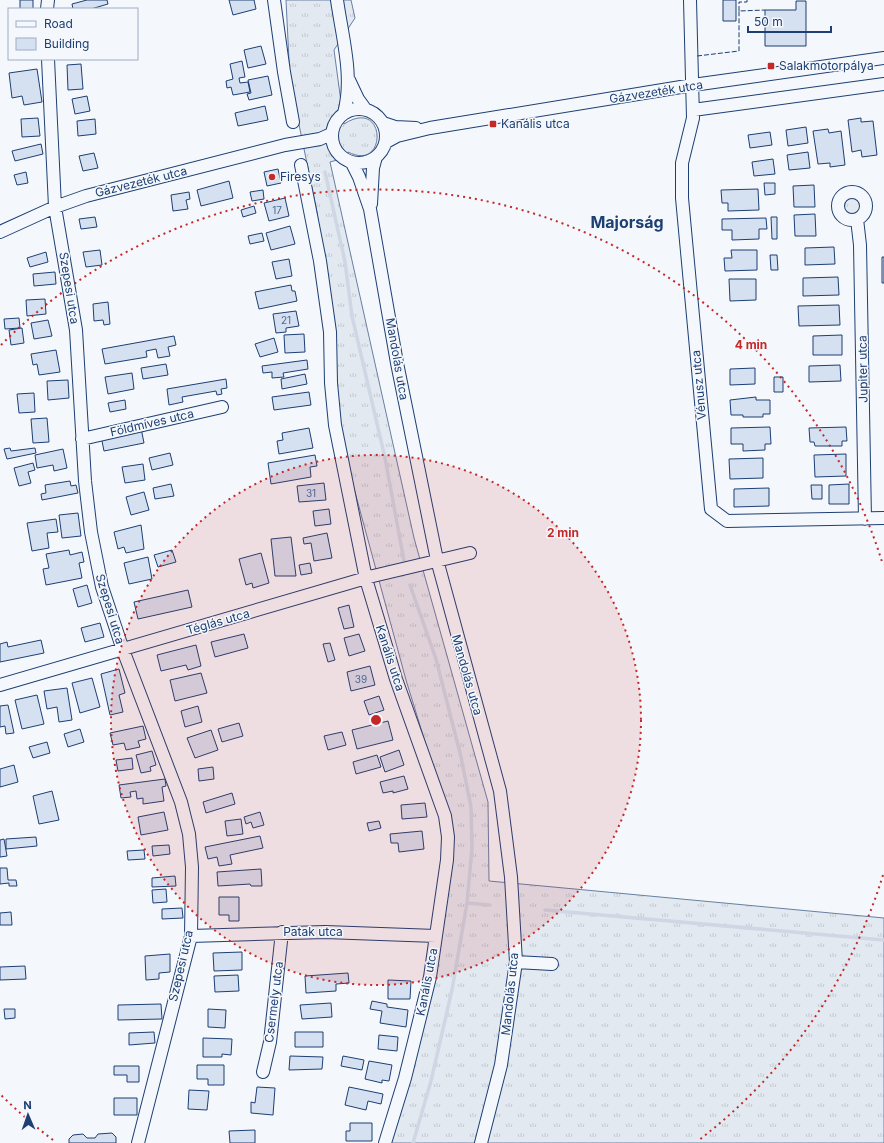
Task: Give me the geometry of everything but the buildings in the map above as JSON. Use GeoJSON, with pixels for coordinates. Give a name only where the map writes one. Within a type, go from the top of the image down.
{"type":"FeatureCollection","features":[{"type":"Feature","properties":{"kind":"street"},"geometry":{"type":"LineString","coordinates":[[274,0],[281,57],[293,122]]}},
{"type":"Feature","properties":{"kind":"street"},"geometry":{"type":"LineString","coordinates":[[337,0],[348,76],[347,100],[344,113]]}},
{"type":"Feature","properties":{"kind":"street","name":"Vénusz utca"},"geometry":{"type":"LineString","coordinates":[[690,0],[693,118],[682,163],[682,198],[711,509],[727,521],[884,518]]}},
{"type":"Feature","properties":{"kind":"street","name":"Gázvezeték utca"},"geometry":{"type":"LineString","coordinates":[[386,142],[397,136],[430,128],[693,85],[884,58]]}},
{"type":"Feature","properties":{"kind":"street","name":"Szepesi utca"},"geometry":{"type":"LineString","coordinates":[[48,60],[55,207],[76,330],[85,481],[94,545],[102,587],[123,650],[181,802],[188,828],[192,868],[190,936],[138,1143]]}},
{"type":"Feature","properties":{"kind":"street"},"geometry":{"type":"LineString","coordinates":[[348,76],[358,99],[366,110]]}},
{"type":"Feature","properties":{"kind":"street"},"geometry":{"type":"LineString","coordinates":[[693,110],[884,84]]}},
{"type":"Feature","properties":{"kind":"street"},"geometry":{"type":"LineString","coordinates":[[351,110],[366,110],[376,115],[383,123],[386,132],[386,142],[376,157],[365,163],[352,163],[338,154],[332,144],[331,134],[338,118],[344,113],[351,110]]}},
{"type":"Feature","properties":{"kind":"street","name":"Gázvezeték utca"},"geometry":{"type":"LineString","coordinates":[[383,123],[395,127],[430,128]]}},
{"type":"Feature","properties":{"kind":"street","name":"Gázvezeték utca"},"geometry":{"type":"LineString","coordinates":[[0,232],[55,207],[86,196],[286,145],[320,139],[331,134]]}},
{"type":"Feature","properties":{"kind":"street","name":"Gázvezeték utca"},"geometry":{"type":"LineString","coordinates":[[286,145],[322,147],[338,154]]}},
{"type":"Feature","properties":{"kind":"street","name":"Mandolás utca"},"geometry":{"type":"LineString","coordinates":[[370,209],[373,168],[376,157]]}},
{"type":"Feature","properties":{"kind":"street","name":"Mandolás utca"},"geometry":{"type":"LineString","coordinates":[[352,163],[360,177],[370,209],[397,363],[437,560],[500,791],[511,877],[516,962],[501,1065],[481,1143]]}},
{"type":"Feature","properties":{"kind":"street","name":"Kanális utca"},"geometry":{"type":"LineString","coordinates":[[301,165],[320,261],[330,332],[331,383],[335,425],[366,579],[396,679],[445,816],[448,837],[447,860],[430,977],[405,1078],[385,1143]]}},
{"type":"Feature","properties":{"kind":"street","name":"Jupiter utca"},"geometry":{"type":"LineString","coordinates":[[857,219],[860,245],[865,519]]}},
{"type":"Feature","properties":{"kind":"street","name":"Földmíves utca"},"geometry":{"type":"LineString","coordinates":[[82,439],[222,407]]}},
{"type":"Feature","properties":{"kind":"street","name":"Téglás utca"},"geometry":{"type":"LineString","coordinates":[[0,685],[366,579],[437,560],[470,553]]}},
{"type":"Feature","properties":{"kind":"street","name":"Patak utca"},"geometry":{"type":"LineString","coordinates":[[190,936],[282,932],[325,932],[436,936]]}},
{"type":"Feature","properties":{"kind":"street","name":"Csermely utca"},"geometry":{"type":"LineString","coordinates":[[263,1072],[270,1042],[282,932]]}},
{"type":"Feature","properties":{"kind":"street"},"geometry":{"type":"LineString","coordinates":[[516,962],[552,964]]}},
{"type":"Feature","properties":{"kind":"green space"},"geometry":{"type":"Polygon","coordinates":[[[286,0],[351,0],[355,18],[334,50],[344,124],[358,118],[368,120],[375,126],[377,135],[376,145],[370,153],[361,156],[348,152],[348,157],[330,162],[414,538],[488,802],[489,881],[884,918],[884,1143],[391,1143],[448,893],[451,826],[406,680],[336,422],[335,355],[317,212],[290,81],[286,0]]]}},
{"type":"Feature","properties":{"kind":"green space"},"geometry":{"type":"Polygon","coordinates":[[[852,196],[859,199],[862,206],[859,213],[852,216],[845,213],[842,206],[845,199],[852,196]]]}},
{"type":"Feature","properties":{"kind":"waterway"},"geometry":{"type":"LineString","coordinates":[[325,172],[345,262],[352,316],[385,458],[404,561]]}},
{"type":"Feature","properties":{"kind":"waterway"},"geometry":{"type":"LineString","coordinates":[[410,585],[436,659],[461,757],[471,807],[472,848],[467,903]]}},
{"type":"Feature","properties":{"kind":"waterway"},"geometry":{"type":"LineString","coordinates":[[413,1143],[431,1081],[452,990],[467,903],[490,905]]}},
{"type":"Feature","properties":{"kind":"waterway"},"geometry":{"type":"LineString","coordinates":[[545,910],[884,940]]}},
{"type":"Feature","properties":{"kind":"fence"},"geometry":{"type":"LineString","coordinates":[[739,11],[739,2],[747,2],[747,0]]}},
{"type":"Feature","properties":{"kind":"fence"},"geometry":{"type":"LineString","coordinates":[[697,56],[739,51],[739,11],[765,10]]}},
{"type":"Feature","properties":{"kind":"place","name":"Salakmotorpálya"},"geometry":{"type":"Point","coordinates":[771,66]}},
{"type":"Feature","properties":{"kind":"place","name":"Kanális utca"},"geometry":{"type":"Point","coordinates":[493,124]}},
{"type":"Feature","properties":{"kind":"place","name":"Firesys"},"geometry":{"type":"Point","coordinates":[272,177]}},
{"type":"Feature","properties":{"kind":"district","name":"Majorság"},"geometry":{"type":"Point","coordinates":[627,222]}}]}
